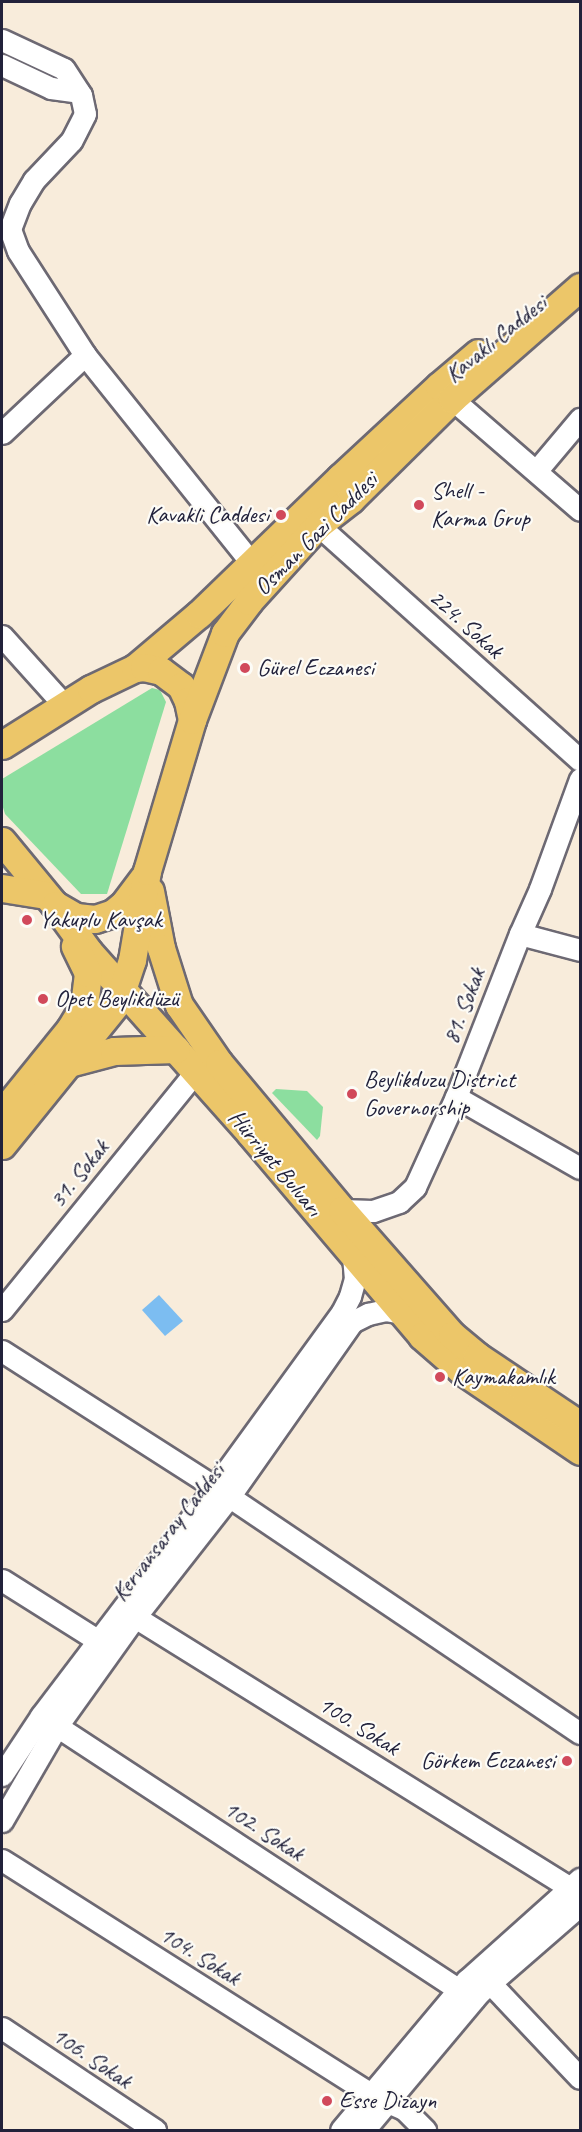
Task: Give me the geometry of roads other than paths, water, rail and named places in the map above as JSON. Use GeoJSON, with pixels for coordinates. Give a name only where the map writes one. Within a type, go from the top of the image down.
{"type":"FeatureCollection","features":[{"type":"Feature","properties":{"kind":"main road","name":"Kavaklı Caddesi"},"geometry":{"type":"LineString","coordinates":[[446,393],[580,268]]}},
{"type":"Feature","properties":{"kind":"main road","name":"Kavaklı Caddesi"},"geometry":{"type":"LineString","coordinates":[[446,393],[580,287]]}},
{"type":"Feature","properties":{"kind":"main road","name":"Osman Gazi Caddesi"},"geometry":{"type":"LineString","coordinates":[[2,745],[91,689],[135,668],[199,614],[251,562],[311,518],[351,499],[446,393]]}},
{"type":"Feature","properties":{"kind":"main road","name":"Osman Gazi Caddesi"},"geometry":{"type":"LineString","coordinates":[[147,871],[192,720],[225,633],[311,518]]}},
{"type":"Feature","properties":{"kind":"main road"},"geometry":{"type":"LineString","coordinates":[[135,668],[149,667],[172,677],[181,686],[188,701],[192,720]]}},
{"type":"Feature","properties":{"kind":"main road","name":"Hürriyet Bulvarı"},"geometry":{"type":"LineString","coordinates":[[2,841],[89,952],[196,1071],[422,1336],[461,1370],[580,1451]]}},
{"type":"Feature","properties":{"kind":"main road"},"geometry":{"type":"LineString","coordinates":[[2,888],[50,900],[76,917],[95,919],[113,913],[123,905],[147,871]]}},
{"type":"Feature","properties":{"kind":"main road"},"geometry":{"type":"LineString","coordinates":[[2,1145],[106,1020],[118,1002],[132,960],[147,871]]}},
{"type":"Feature","properties":{"kind":"main road","name":"Hürriyet Bulvarı"},"geometry":{"type":"LineString","coordinates":[[147,871],[161,948],[179,1005],[219,1063],[342,1210],[452,1335],[477,1356],[580,1425]]}},
{"type":"Feature","properties":{"kind":"main road"},"geometry":{"type":"LineString","coordinates":[[2,1113],[70,1029],[84,1006],[88,973],[50,900]]}},
{"type":"Feature","properties":{"kind":"main road"},"geometry":{"type":"LineString","coordinates":[[69,1063],[114,1051],[176,1050]]}},
{"type":"Feature","properties":{"kind":"street"},"geometry":{"type":"LineString","coordinates":[[2,40],[64,69],[79,92],[85,114],[72,141],[34,180],[20,203],[10,228],[28,270],[52,300],[85,355],[251,562]]}},
{"type":"Feature","properties":{"kind":"street"},"geometry":{"type":"LineString","coordinates":[[2,65],[51,88],[79,92]]}},
{"type":"Feature","properties":{"kind":"street"},"geometry":{"type":"LineString","coordinates":[[2,434],[85,355]]}},
{"type":"Feature","properties":{"kind":"street"},"geometry":{"type":"LineString","coordinates":[[446,393],[537,470],[580,510]]}},
{"type":"Feature","properties":{"kind":"street"},"geometry":{"type":"LineString","coordinates":[[537,470],[580,419]]}},
{"type":"Feature","properties":{"kind":"street","name":"224. Sokak"},"geometry":{"type":"LineString","coordinates":[[311,518],[580,760]]}},
{"type":"Feature","properties":{"kind":"street"},"geometry":{"type":"LineString","coordinates":[[2,636],[65,706]]}},
{"type":"Feature","properties":{"kind":"street","name":"81. Sokak"},"geometry":{"type":"LineString","coordinates":[[342,1210],[373,1211],[399,1202],[415,1187],[456,1097],[540,889],[580,780]]}},
{"type":"Feature","properties":{"kind":"street"},"geometry":{"type":"LineString","coordinates":[[520,934],[580,950]]}},
{"type":"Feature","properties":{"kind":"street","name":"31. Sokak"},"geometry":{"type":"LineString","coordinates":[[2,1310],[196,1071]]}},
{"type":"Feature","properties":{"kind":"street"},"geometry":{"type":"LineString","coordinates":[[456,1097],[580,1168]]}},
{"type":"Feature","properties":{"kind":"street","name":"Kervansaray Caddesi"},"geometry":{"type":"LineString","coordinates":[[222,1492],[351,1296],[355,1279],[353,1255]]}},
{"type":"Feature","properties":{"kind":"street","name":"Kervansaray Caddesi"},"geometry":{"type":"LineString","coordinates":[[4,1767],[49,1721],[129,1611],[352,1322],[379,1311],[402,1313]]}},
{"type":"Feature","properties":{"kind":"street"},"geometry":{"type":"LineString","coordinates":[[2,1351],[222,1492],[580,1733]]}},
{"type":"Feature","properties":{"kind":"street"},"geometry":{"type":"LineString","coordinates":[[2,1580],[99,1641]]}},
{"type":"Feature","properties":{"kind":"street","name":"Kervansaray Caddesi"},"geometry":{"type":"LineString","coordinates":[[2,1821],[49,1721],[99,1641],[129,1611]]}},
{"type":"Feature","properties":{"kind":"street","name":"100. Sokak"},"geometry":{"type":"LineString","coordinates":[[129,1611],[578,1891]]}},
{"type":"Feature","properties":{"kind":"street","name":"102. Sokak"},"geometry":{"type":"LineString","coordinates":[[49,1721],[474,1987],[580,2078]]}},
{"type":"Feature","properties":{"kind":"street","name":"104. Sokak"},"geometry":{"type":"LineString","coordinates":[[2,1860],[380,2097],[404,2109],[425,2130]]}},
{"type":"Feature","properties":{"kind":"street"},"geometry":{"type":"LineString","coordinates":[[341,2130],[380,2097],[474,1987],[578,1891]]}},
{"type":"Feature","properties":{"kind":"street","name":"106. Sokak"},"geometry":{"type":"LineString","coordinates":[[2,2028],[154,2130]]}},
{"type":"Feature","properties":{"kind":"street"},"geometry":{"type":"LineString","coordinates":[[364,2130],[380,2097]]}},
{"type":"Feature","properties":{"kind":"water"},"geometry":{"type":"Polygon","coordinates":[[[159,1295],[183,1321],[165,1336],[142,1310],[159,1295]]]}},
{"type":"Feature","properties":{"kind":"place","name":"Shell - Karma Grup"},"geometry":{"type":"Point","coordinates":[419,505]}},
{"type":"Feature","properties":{"kind":"place","name":"Kavakli Caddesi"},"geometry":{"type":"Point","coordinates":[281,515]}},
{"type":"Feature","properties":{"kind":"place","name":"Gürel Eczanesi"},"geometry":{"type":"Point","coordinates":[245,668]}},
{"type":"Feature","properties":{"kind":"place","name":"Yakuplu Kavşak"},"geometry":{"type":"Point","coordinates":[27,920]}},
{"type":"Feature","properties":{"kind":"place","name":"Opet Beylikdüzü"},"geometry":{"type":"Point","coordinates":[43,999]}},
{"type":"Feature","properties":{"kind":"place","name":"Beylikduzu District Governorship"},"geometry":{"type":"Point","coordinates":[352,1094]}},
{"type":"Feature","properties":{"kind":"place","name":"Kaymakamlık"},"geometry":{"type":"Point","coordinates":[440,1377]}},
{"type":"Feature","properties":{"kind":"place","name":"Görkem Eczanesi"},"geometry":{"type":"Point","coordinates":[567,1761]}},
{"type":"Feature","properties":{"kind":"place","name":"Esse Dizayn"},"geometry":{"type":"Point","coordinates":[327,2101]}}]}
